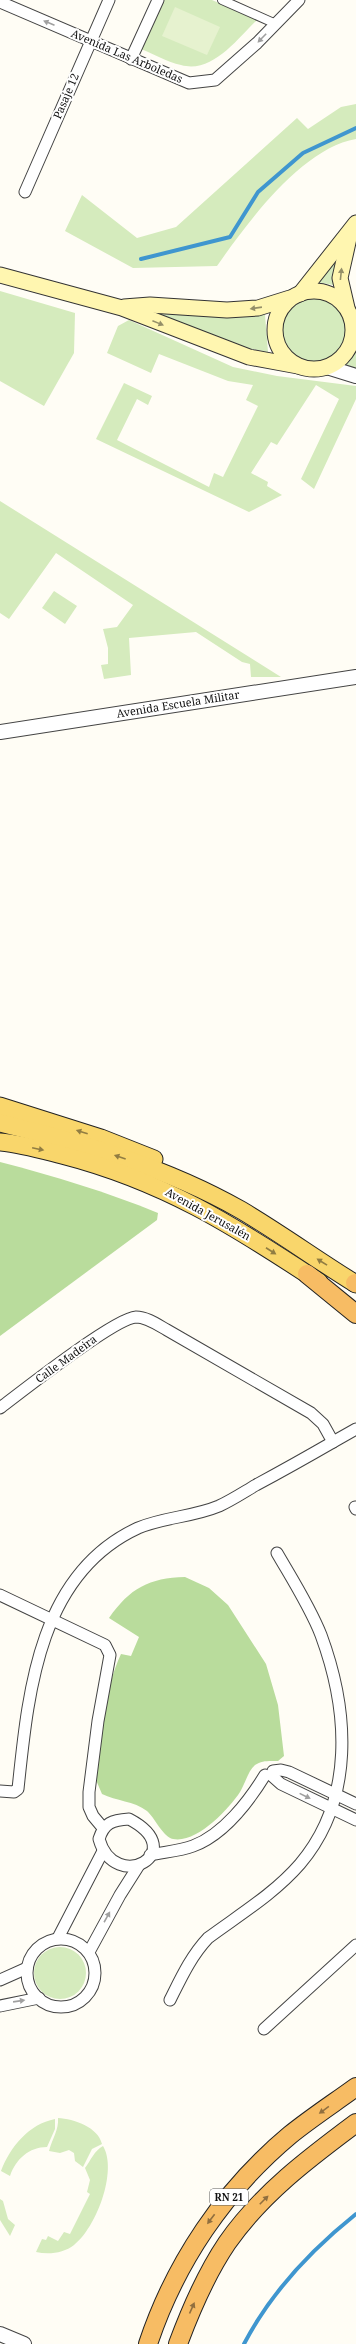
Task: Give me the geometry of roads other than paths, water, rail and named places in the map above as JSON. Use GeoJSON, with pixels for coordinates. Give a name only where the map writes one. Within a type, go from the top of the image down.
{"type":"FeatureCollection","features":[{"type":"Feature","properties":{"kind":"highway"},"geometry":{"type":"LineString","coordinates":[[307,1274],[356,1314]]}},
{"type":"Feature","properties":{"kind":"highway","name":"RN 21"},"geometry":{"type":"LineString","coordinates":[[148,2344],[157,2316],[183,2264],[210,2220],[222,2205],[272,2151],[290,2135],[356,2087]]}},
{"type":"Feature","properties":{"kind":"highway","name":"RN 21"},"geometry":{"type":"LineString","coordinates":[[178,2344],[197,2296],[213,2267],[244,2220],[287,2177],[356,2124]]}},
{"type":"Feature","properties":{"kind":"main road"},"geometry":{"type":"LineString","coordinates":[[298,366],[282,352],[275,333],[279,312],[296,295],[354,227]]}},
{"type":"Feature","properties":{"kind":"main road"},"geometry":{"type":"LineString","coordinates":[[0,275],[122,308],[249,357],[312,369],[327,367],[337,361],[345,353],[354,332],[340,278],[354,227]]}},
{"type":"Feature","properties":{"kind":"main road"},"geometry":{"type":"LineString","coordinates":[[122,308],[150,305],[227,310],[250,308],[316,291],[328,293],[338,299],[348,311]]}},
{"type":"Feature","properties":{"kind":"main road"},"geometry":{"type":"LineString","coordinates":[[0,1106],[134,1150],[183,1173],[241,1211]]}},
{"type":"Feature","properties":{"kind":"main road","name":"Avenida Jerusalén"},"geometry":{"type":"LineString","coordinates":[[0,1123],[98,1150],[172,1176],[241,1211],[356,1283]]}},
{"type":"Feature","properties":{"kind":"main road","name":"Avenida Jerusalén"},"geometry":{"type":"LineString","coordinates":[[1,1142],[87,1161],[160,1188],[226,1221],[356,1306]]}},
{"type":"Feature","properties":{"kind":"street","name":"Pasaje 12"},"geometry":{"type":"LineString","coordinates":[[25,192],[109,0]]}},
{"type":"Feature","properties":{"kind":"street"},"geometry":{"type":"LineString","coordinates":[[131,59],[158,0]]}},
{"type":"Feature","properties":{"kind":"street"},"geometry":{"type":"LineString","coordinates":[[222,0],[276,24]]}},
{"type":"Feature","properties":{"kind":"street","name":"Avenida Las Arboledas"},"geometry":{"type":"LineString","coordinates":[[0,2],[189,83],[215,80],[257,43],[299,0]]}},
{"type":"Feature","properties":{"kind":"street"},"geometry":{"type":"LineString","coordinates":[[327,367],[356,376]]}},
{"type":"Feature","properties":{"kind":"street","name":"Avenida Escuela Militar"},"geometry":{"type":"LineString","coordinates":[[0,732],[356,677]]}},
{"type":"Feature","properties":{"kind":"street","name":"Calle Madeira"},"geometry":{"type":"LineString","coordinates":[[0,1408],[100,1335],[124,1320],[137,1317],[151,1321],[311,1413],[323,1424],[332,1442]]}},
{"type":"Feature","properties":{"kind":"street"},"geometry":{"type":"LineString","coordinates":[[0,1791],[14,1792],[18,1789],[27,1703],[40,1647],[52,1619],[71,1586],[87,1564],[120,1538],[151,1523],[221,1505],[356,1429]]}},
{"type":"Feature","properties":{"kind":"street"},"geometry":{"type":"LineString","coordinates":[[170,2000],[188,1963],[208,1938],[281,1884],[311,1850],[338,1795],[343,1756],[337,1686],[321,1634],[277,1553]]}},
{"type":"Feature","properties":{"kind":"street"},"geometry":{"type":"LineString","coordinates":[[0,1594],[105,1645],[110,1655],[98,1721],[89,1792],[89,1807],[93,1816],[103,1828]]}},
{"type":"Feature","properties":{"kind":"street"},"geometry":{"type":"LineString","coordinates":[[150,1855],[192,1846],[203,1841],[239,1810],[270,1774],[281,1770],[289,1772],[356,1804]]}},
{"type":"Feature","properties":{"kind":"street"},"geometry":{"type":"LineString","coordinates":[[270,1774],[277,1782],[356,1820]]}},
{"type":"Feature","properties":{"kind":"street"},"geometry":{"type":"LineString","coordinates":[[129,1819],[137,1824],[149,1833],[153,1842],[148,1860],[133,1867],[118,1864],[111,1860],[103,1851],[99,1839],[103,1828],[106,1824],[114,1820],[129,1819]]}},
{"type":"Feature","properties":{"kind":"street"},"geometry":{"type":"LineString","coordinates":[[58,1938],[103,1851]]}},
{"type":"Feature","properties":{"kind":"street"},"geometry":{"type":"LineString","coordinates":[[89,1952],[117,1899],[139,1865]]}},
{"type":"Feature","properties":{"kind":"street"},"geometry":{"type":"LineString","coordinates":[[58,1938],[70,1939],[80,1944],[89,1952],[94,1962],[96,1974],[94,1985],[88,1995],[79,2002],[69,2006],[52,2005],[39,1998],[32,1990],[28,1979],[28,1968],[36,1950],[42,1944],[58,1938]]}},
{"type":"Feature","properties":{"kind":"street"},"geometry":{"type":"LineString","coordinates":[[264,2029],[356,1946]]}},
{"type":"Feature","properties":{"kind":"street"},"geometry":{"type":"LineString","coordinates":[[0,1980],[28,1968]]}},
{"type":"Feature","properties":{"kind":"street"},"geometry":{"type":"LineString","coordinates":[[0,2006],[39,1998]]}},
{"type":"Feature","properties":{"kind":"street"},"geometry":{"type":"LineString","coordinates":[[0,2334],[24,2344]]}},
{"type":"Feature","properties":{"kind":"waterway"},"geometry":{"type":"LineString","coordinates":[[141,259],[230,237],[258,192],[303,153],[356,128]]}},
{"type":"Feature","properties":{"kind":"waterway"},"geometry":{"type":"LineString","coordinates":[[244,2344],[267,2307],[293,2273],[323,2242],[356,2214]]}}]}
